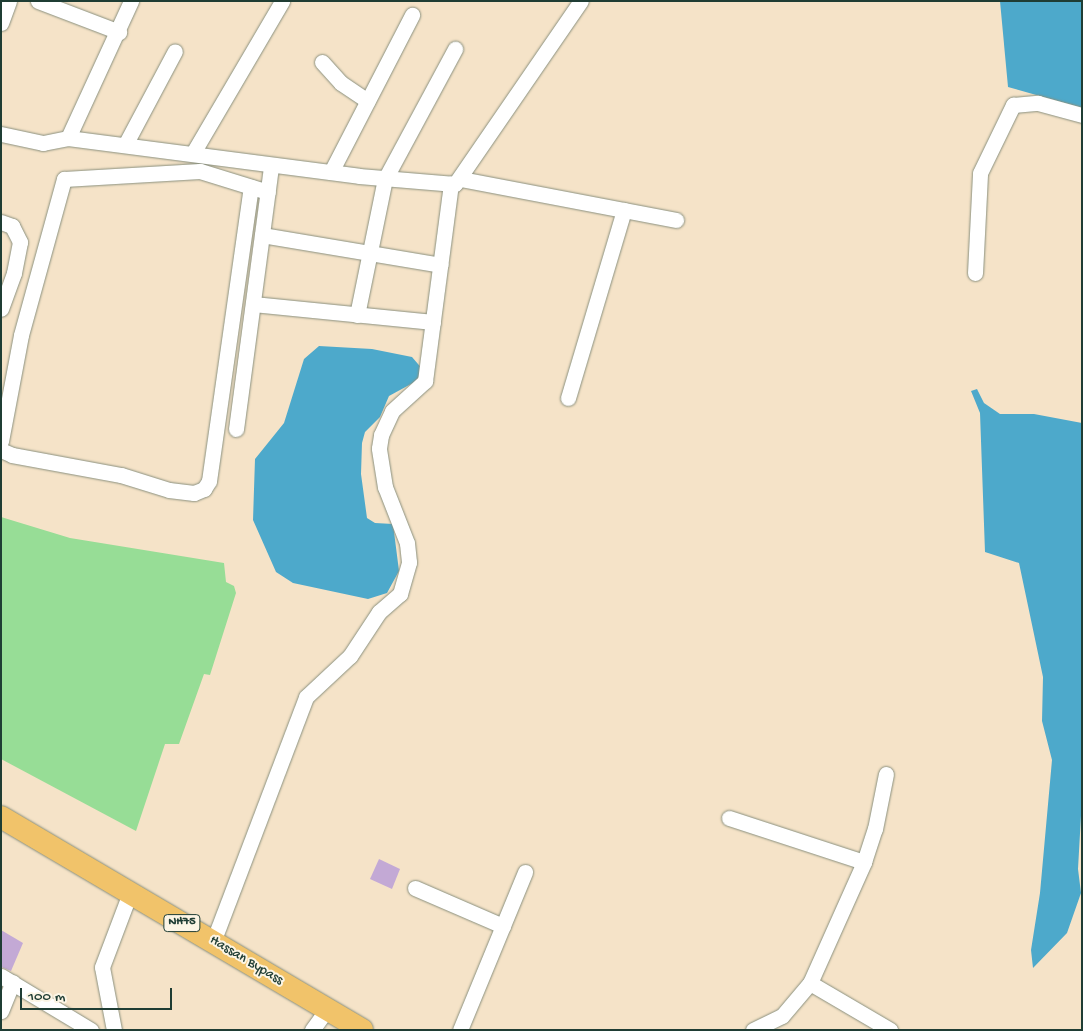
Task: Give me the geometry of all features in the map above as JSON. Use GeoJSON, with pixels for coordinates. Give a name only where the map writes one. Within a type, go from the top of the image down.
{"type":"FeatureCollection","features":[{"type":"Feature","properties":{"kind":"highway","name":"Hassan Bypass"},"geometry":{"type":"LineString","coordinates":[[1,817],[362,1030]]}},
{"type":"Feature","properties":{"kind":"street"},"geometry":{"type":"LineString","coordinates":[[1,23],[10,1]]}},
{"type":"Feature","properties":{"kind":"street"},"geometry":{"type":"LineString","coordinates":[[38,1],[119,32]]}},
{"type":"Feature","properties":{"kind":"street"},"geometry":{"type":"LineString","coordinates":[[68,138],[132,1]]}},
{"type":"Feature","properties":{"kind":"street"},"geometry":{"type":"LineString","coordinates":[[193,153],[282,1]]}},
{"type":"Feature","properties":{"kind":"street"},"geometry":{"type":"LineString","coordinates":[[213,942],[306,697],[350,656],[379,612],[400,594],[409,562],[408,543],[385,486],[379,448],[381,435],[392,412],[425,380],[441,266],[456,181],[580,1]]}},
{"type":"Feature","properties":{"kind":"street"},"geometry":{"type":"LineString","coordinates":[[331,172],[412,15]]}},
{"type":"Feature","properties":{"kind":"street"},"geometry":{"type":"LineString","coordinates":[[357,315],[385,179],[455,49]]}},
{"type":"Feature","properties":{"kind":"street"},"geometry":{"type":"LineString","coordinates":[[125,144],[175,51]]}},
{"type":"Feature","properties":{"kind":"street"},"geometry":{"type":"LineString","coordinates":[[322,62],[341,83],[368,101]]}},
{"type":"Feature","properties":{"kind":"street"},"geometry":{"type":"LineString","coordinates":[[974,272],[980,173],[1013,104],[1038,103],[1082,115]]}},
{"type":"Feature","properties":{"kind":"street"},"geometry":{"type":"LineString","coordinates":[[1,134],[43,143],[68,138],[125,144],[385,179],[456,181],[676,220]]}},
{"type":"Feature","properties":{"kind":"street"},"geometry":{"type":"LineString","coordinates":[[236,429],[272,164]]}},
{"type":"Feature","properties":{"kind":"street"},"geometry":{"type":"LineString","coordinates":[[1,441],[21,335],[64,179],[200,170],[268,192]]}},
{"type":"Feature","properties":{"kind":"street"},"geometry":{"type":"LineString","coordinates":[[1,450],[12,455],[121,475],[169,490],[194,492],[204,489],[209,481],[251,187]]}},
{"type":"Feature","properties":{"kind":"street"},"geometry":{"type":"LineString","coordinates":[[568,398],[624,210]]}},
{"type":"Feature","properties":{"kind":"street"},"geometry":{"type":"LineString","coordinates":[[1,222],[12,226],[20,242],[14,273],[1,309]]}},
{"type":"Feature","properties":{"kind":"street"},"geometry":{"type":"LineString","coordinates":[[262,235],[441,266]]}},
{"type":"Feature","properties":{"kind":"street"},"geometry":{"type":"LineString","coordinates":[[253,304],[433,322]]}},
{"type":"Feature","properties":{"kind":"street"},"geometry":{"type":"LineString","coordinates":[[753,1030],[786,1013],[810,983],[864,862],[875,829],[886,774]]}},
{"type":"Feature","properties":{"kind":"street"},"geometry":{"type":"LineString","coordinates":[[729,818],[864,862]]}},
{"type":"Feature","properties":{"kind":"street"},"geometry":{"type":"LineString","coordinates":[[460,1030],[525,872]]}},
{"type":"Feature","properties":{"kind":"street"},"geometry":{"type":"LineString","coordinates":[[415,888],[503,926]]}},
{"type":"Feature","properties":{"kind":"street"},"geometry":{"type":"LineString","coordinates":[[114,1030],[102,967],[130,893]]}},
{"type":"Feature","properties":{"kind":"street"},"geometry":{"type":"LineString","coordinates":[[1,1011],[7,979],[91,1030]]}},
{"type":"Feature","properties":{"kind":"street"},"geometry":{"type":"LineString","coordinates":[[810,983],[890,1030]]}},
{"type":"Feature","properties":{"kind":"street"},"geometry":{"type":"LineString","coordinates":[[312,1030],[327,1009]]}},
{"type":"Feature","properties":{"kind":"green space"},"geometry":{"type":"Polygon","coordinates":[[[1,517],[70,538],[224,563],[226,582],[234,586],[236,593],[210,675],[204,674],[179,744],[165,744],[136,831],[1,759],[1,517]]]}},
{"type":"Feature","properties":{"kind":"water"},"geometry":{"type":"Polygon","coordinates":[[[1000,1],[1082,1],[1082,108],[1008,87],[1000,1]]]}},
{"type":"Feature","properties":{"kind":"water"},"geometry":{"type":"Polygon","coordinates":[[[319,346],[372,349],[412,357],[424,371],[422,378],[389,396],[380,417],[365,432],[362,443],[361,474],[367,518],[375,523],[393,524],[399,571],[387,593],[368,599],[293,583],[276,572],[253,520],[255,459],[284,423],[304,359],[319,346]]]}},
{"type":"Feature","properties":{"kind":"water"},"geometry":{"type":"Polygon","coordinates":[[[977,389],[984,403],[1000,414],[1034,414],[1082,423],[1082,798],[1078,869],[1081,893],[1067,933],[1033,968],[1031,950],[1040,893],[1052,760],[1042,721],[1043,677],[1019,563],[985,552],[980,413],[971,391],[977,389]]]}},
{"type":"Feature","properties":{"kind":"building"},"geometry":{"type":"Polygon","coordinates":[[[379,859],[400,869],[392,889],[370,879],[379,859]]]}},
{"type":"Feature","properties":{"kind":"building"},"geometry":{"type":"Polygon","coordinates":[[[1,930],[23,943],[11,971],[1,967],[1,930]]]}}]}
